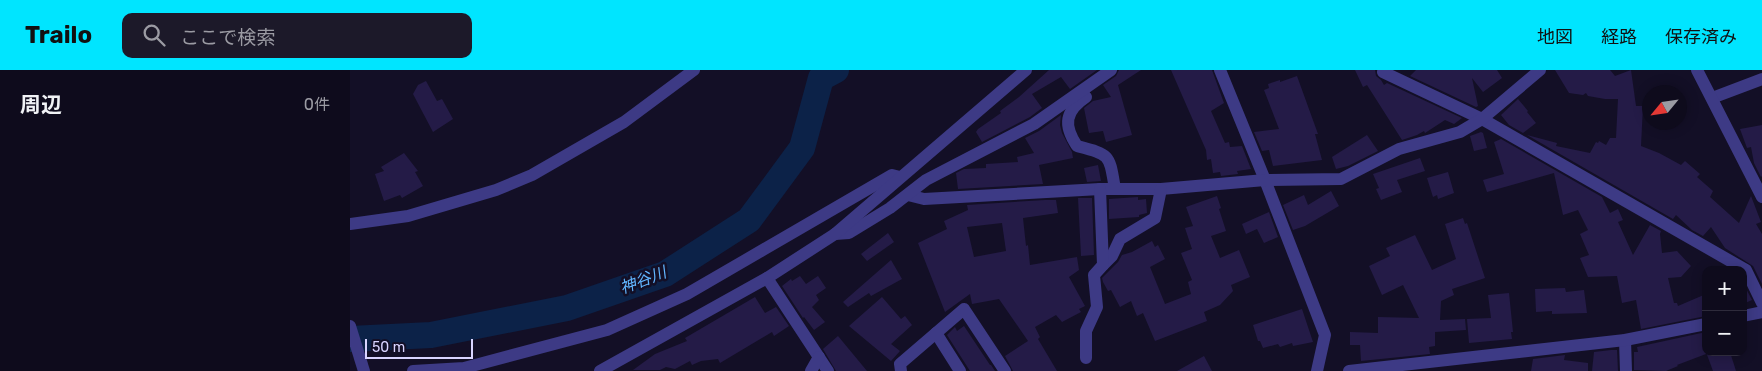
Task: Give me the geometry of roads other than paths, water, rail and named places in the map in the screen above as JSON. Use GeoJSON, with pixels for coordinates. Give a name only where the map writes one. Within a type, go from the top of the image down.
{"type":"FeatureCollection","features":[{"type":"Feature","properties":{"kind":"street"},"geometry":{"type":"LineString","coordinates":[[350,224],[408,216],[496,190],[532,175],[624,122],[694,70]]}},
{"type":"Feature","properties":{"kind":"street"},"geometry":{"type":"LineString","coordinates":[[600,371],[767,278],[835,234],[1026,70]]}},
{"type":"Feature","properties":{"kind":"street"},"geometry":{"type":"LineString","coordinates":[[835,234],[849,233],[890,208],[926,180],[1034,124],[1111,70]]}},
{"type":"Feature","properties":{"kind":"street"},"geometry":{"type":"LineString","coordinates":[[1220,70],[1325,335],[1317,371]]}},
{"type":"Feature","properties":{"kind":"street"},"geometry":{"type":"LineString","coordinates":[[908,195],[924,198],[1100,189],[1161,189],[1265,180],[1341,179],[1400,149],[1460,132],[1482,119],[1540,70]]}},
{"type":"Feature","properties":{"kind":"street"},"geometry":{"type":"LineString","coordinates":[[1698,70],[1762,198]]}},
{"type":"Feature","properties":{"kind":"street"},"geometry":{"type":"LineString","coordinates":[[1383,72],[1482,119],[1746,270],[1762,303]]}},
{"type":"Feature","properties":{"kind":"street"},"geometry":{"type":"LineString","coordinates":[[1712,98],[1762,79]]}},
{"type":"Feature","properties":{"kind":"street"},"geometry":{"type":"LineString","coordinates":[[1088,86],[1092,92],[1074,105],[1067,119],[1070,135],[1077,146],[1102,152],[1111,162],[1115,189]]}},
{"type":"Feature","properties":{"kind":"street"},"geometry":{"type":"LineString","coordinates":[[413,371],[464,368],[607,330],[687,294],[892,175],[900,177]]}},
{"type":"Feature","properties":{"kind":"street"},"geometry":{"type":"LineString","coordinates":[[1100,189],[1103,265]]}},
{"type":"Feature","properties":{"kind":"street"},"geometry":{"type":"LineString","coordinates":[[1086,358],[1086,331],[1098,307],[1094,275],[1112,256],[1120,239],[1155,218],[1161,189]]}},
{"type":"Feature","properties":{"kind":"street"},"geometry":{"type":"LineString","coordinates":[[767,278],[828,371]]}},
{"type":"Feature","properties":{"kind":"street"},"geometry":{"type":"LineString","coordinates":[[901,371],[900,364],[964,309],[1005,371]]}},
{"type":"Feature","properties":{"kind":"street"},"geometry":{"type":"LineString","coordinates":[[1747,315],[1762,312]]}},
{"type":"Feature","properties":{"kind":"street"},"geometry":{"type":"LineString","coordinates":[[1349,371],[1625,340],[1702,325]]}},
{"type":"Feature","properties":{"kind":"street"},"geometry":{"type":"LineString","coordinates":[[350,326],[364,371]]}},
{"type":"Feature","properties":{"kind":"street"},"geometry":{"type":"LineString","coordinates":[[936,333],[960,371]]}},
{"type":"Feature","properties":{"kind":"street"},"geometry":{"type":"LineString","coordinates":[[1625,340],[1626,371]]}},
{"type":"Feature","properties":{"kind":"street"},"geometry":{"type":"LineString","coordinates":[[810,371],[819,357]]}},
{"type":"Feature","properties":{"kind":"waterway","name":"神谷川"},"geometry":{"type":"LineString","coordinates":[[350,339],[431,335],[567,308],[665,274],[749,220],[802,148],[821,78],[836,70]]}}]}
